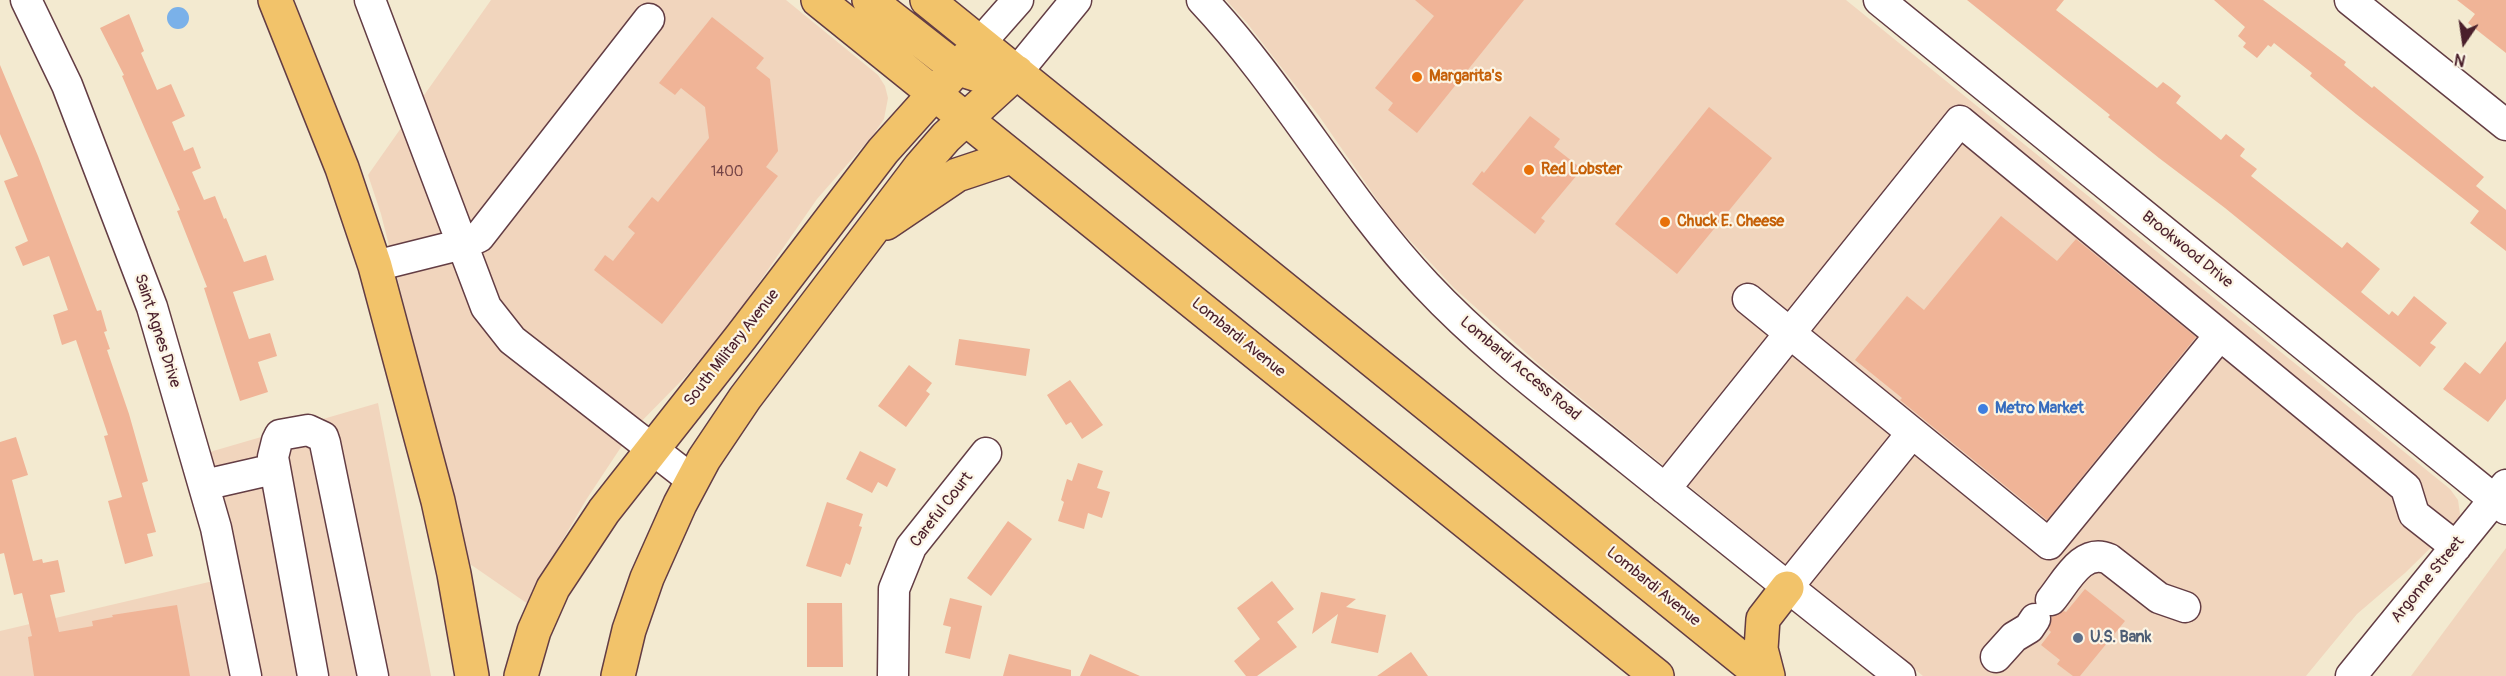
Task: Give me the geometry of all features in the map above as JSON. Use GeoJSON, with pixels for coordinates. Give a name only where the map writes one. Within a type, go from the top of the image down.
{"type":"FeatureCollection","features":[{"type":"Feature","properties":{"kind":"main road"},"geometry":{"type":"LineString","coordinates":[[274,0],[342,168],[375,266],[442,519],[472,676]]}},
{"type":"Feature","properties":{"kind":"main road","name":"Lombardi Avenue"},"geometry":{"type":"LineString","coordinates":[[818,0],[1657,676]]}},
{"type":"Feature","properties":{"kind":"main road"},"geometry":{"type":"LineString","coordinates":[[869,0],[956,68],[969,74],[988,76],[1017,72]]}},
{"type":"Feature","properties":{"kind":"main road","name":"Lombardi Avenue"},"geometry":{"type":"LineString","coordinates":[[927,0],[1763,676]]}},
{"type":"Feature","properties":{"kind":"main road","name":"South Military Avenue"},"geometry":{"type":"LineString","coordinates":[[521,676],[539,617],[562,572],[604,511],[883,151],[980,43]]}},
{"type":"Feature","properties":{"kind":"main road"},"geometry":{"type":"LineString","coordinates":[[618,676],[625,643],[642,591],[666,533],[692,480],[717,439],[745,398],[920,167],[965,119],[1017,72]]}},
{"type":"Feature","properties":{"kind":"main road"},"geometry":{"type":"LineString","coordinates":[[872,232],[918,204],[957,175],[1011,157]]}},
{"type":"Feature","properties":{"kind":"main road"},"geometry":{"type":"LineString","coordinates":[[1768,676],[1761,649],[1763,619],[1787,588]]}},
{"type":"Feature","properties":{"kind":"main road"},"geometry":{"type":"LineString","coordinates":[[1700,624],[1735,624],[1763,619]]}},
{"type":"Feature","properties":{"kind":"street","name":"Saint Agnes Drive"},"geometry":{"type":"LineString","coordinates":[[26,0],[67,85],[152,307],[216,528],[246,676]]}},
{"type":"Feature","properties":{"kind":"street"},"geometry":{"type":"LineString","coordinates":[[370,0],[486,307],[512,340],[692,480]]}},
{"type":"Feature","properties":{"kind":"street"},"geometry":{"type":"LineString","coordinates":[[980,43],[1018,0]]}},
{"type":"Feature","properties":{"kind":"street"},"geometry":{"type":"LineString","coordinates":[[1017,72],[1076,0]]}},
{"type":"Feature","properties":{"kind":"street","name":"Lombardi Access Road"},"geometry":{"type":"LineString","coordinates":[[1202,0],[1266,76],[1365,211],[1428,287],[1511,363],[1787,588],[1900,676]]}},
{"type":"Feature","properties":{"kind":"street","name":"Brookwood Drive"},"geometry":{"type":"LineString","coordinates":[[1879,0],[2263,312],[2502,498]]}},
{"type":"Feature","properties":{"kind":"street"},"geometry":{"type":"LineString","coordinates":[[2350,0],[2506,125]]}},
{"type":"Feature","properties":{"kind":"street"},"geometry":{"type":"LineString","coordinates":[[375,266],[463,244],[479,237],[649,19]]}},
{"type":"Feature","properties":{"kind":"street"},"geometry":{"type":"LineString","coordinates":[[1979,137],[2007,104]]}},
{"type":"Feature","properties":{"kind":"street"},"geometry":{"type":"LineString","coordinates":[[1665,489],[1960,121],[2406,488],[2414,514],[2456,547]]}},
{"type":"Feature","properties":{"kind":"street"},"geometry":{"type":"LineString","coordinates":[[1748,299],[2049,544],[2228,341],[2263,312]]}},
{"type":"Feature","properties":{"kind":"street"},"geometry":{"type":"LineString","coordinates":[[313,676],[274,469],[274,450],[280,435],[308,430],[323,437],[373,676]]}},
{"type":"Feature","properties":{"kind":"street"},"geometry":{"type":"LineString","coordinates":[[1787,588],[1912,433]]}},
{"type":"Feature","properties":{"kind":"street","name":"Careful Court"},"geometry":{"type":"LineString","coordinates":[[893,676],[894,589],[911,547],[986,453]]}},
{"type":"Feature","properties":{"kind":"street"},"geometry":{"type":"LineString","coordinates":[[204,486],[274,469]]}},
{"type":"Feature","properties":{"kind":"street","name":"Argonne Street"},"geometry":{"type":"LineString","coordinates":[[2351,676],[2456,547],[2502,498]]}},
{"type":"Feature","properties":{"kind":"street"},"geometry":{"type":"LineString","coordinates":[[1996,657],[2014,637],[2029,628],[2083,560],[2091,555],[2101,555],[2109,559],[2159,598],[2185,607]]}},
{"type":"Feature","properties":{"kind":"shaded area"},"geometry":{"type":"Polygon","coordinates":[[[491,0],[786,0],[878,75],[885,86],[888,98],[884,119],[873,135],[817,199],[731,323],[686,376],[631,432],[586,500],[528,604],[470,564],[381,214],[368,175],[491,0]]]}},
{"type":"Feature","properties":{"kind":"shaded area"},"geometry":{"type":"Polygon","coordinates":[[[1226,0],[1846,0],[2450,489],[2458,500],[2460,514],[2458,521],[2405,573],[2357,614],[2306,676],[1923,676],[1542,367],[1454,288],[1392,221],[1319,116],[1247,23],[1226,0]]]}},
{"type":"Feature","properties":{"kind":"shaded area"},"geometry":{"type":"Polygon","coordinates":[[[378,403],[431,676],[0,676],[0,631],[226,578],[196,456],[378,403]]]}},
{"type":"Feature","properties":{"kind":"shaded area"},"geometry":{"type":"Polygon","coordinates":[[[2506,548],[2506,676],[2411,676],[2506,548]]]}},
{"type":"Feature","properties":{"kind":"water"},"geometry":{"type":"Polygon","coordinates":[[[178,7],[186,10],[189,18],[186,26],[178,29],[170,26],[167,18],[170,10],[178,7]]]}},
{"type":"Feature","properties":{"kind":"building"},"geometry":{"type":"Polygon","coordinates":[[[1415,0],[1524,0],[1417,133],[1388,110],[1393,103],[1375,88],[1434,16],[1415,0]]]}},
{"type":"Feature","properties":{"kind":"building"},"geometry":{"type":"Polygon","coordinates":[[[1967,0],[2064,0],[2056,10],[2157,88],[2163,82],[2170,87],[2181,96],[2176,103],[2221,140],[2226,134],[2245,149],[2240,156],[2257,169],[2251,176],[2342,248],[2347,242],[2380,269],[2361,292],[2389,315],[2392,311],[2398,316],[2414,296],[2447,323],[2430,343],[2436,347],[2420,367],[2225,208],[2108,117],[2110,115],[1967,0]]]}},
{"type":"Feature","properties":{"kind":"building"},"geometry":{"type":"Polygon","coordinates":[[[2214,0],[2263,0],[2346,62],[2344,65],[2372,88],[2374,86],[2484,177],[2476,186],[2506,210],[2506,251],[2470,223],[2479,211],[2356,114],[2310,76],[2312,73],[2274,43],[2271,47],[2268,45],[2257,58],[2243,47],[2246,43],[2238,36],[2245,27],[2214,0]]]}},
{"type":"Feature","properties":{"kind":"building"},"geometry":{"type":"Polygon","coordinates":[[[2457,0],[2506,0],[2506,53],[2468,23],[2475,14],[2457,0]]]}},
{"type":"Feature","properties":{"kind":"building"},"geometry":{"type":"Polygon","coordinates":[[[129,14],[144,51],[141,53],[157,90],[171,84],[185,116],[172,122],[184,151],[193,147],[201,168],[192,172],[204,200],[215,196],[244,262],[266,255],[274,280],[233,292],[249,339],[270,333],[277,356],[258,362],[268,392],[240,401],[204,288],[207,287],[177,211],[180,210],[122,76],[124,75],[100,28],[129,14]]]}},
{"type":"Feature","properties":{"kind":"building"},"geometry":{"type":"Polygon","coordinates":[[[712,17],[764,58],[756,68],[770,79],[778,151],[766,167],[778,176],[662,324],[594,270],[605,255],[613,261],[635,233],[628,227],[652,197],[658,202],[709,138],[705,107],[681,88],[675,95],[659,83],[712,17]]]}},
{"type":"Feature","properties":{"kind":"building"},"geometry":{"type":"Polygon","coordinates":[[[0,65],[38,156],[97,311],[101,310],[107,331],[104,332],[110,349],[107,350],[129,414],[148,481],[142,483],[156,532],[147,534],[153,556],[125,564],[108,501],[122,497],[104,436],[108,435],[76,340],[62,345],[53,315],[68,310],[49,256],[23,266],[15,247],[28,241],[4,181],[18,176],[0,134],[0,65]]]}},
{"type":"Feature","properties":{"kind":"building"},"geometry":{"type":"Polygon","coordinates":[[[1709,107],[1772,158],[1677,274],[1615,224],[1709,107]]]}},
{"type":"Feature","properties":{"kind":"building"},"geometry":{"type":"Polygon","coordinates":[[[1530,116],[1560,139],[1554,147],[1582,169],[1541,218],[1545,221],[1535,234],[1472,184],[1482,171],[1484,173],[1530,116]]]}},
{"type":"Feature","properties":{"kind":"building"},"geometry":{"type":"Polygon","coordinates":[[[2001,216],[2057,261],[2076,239],[2196,337],[2047,520],[1900,400],[1902,398],[1855,360],[1907,296],[1924,310],[2001,216]]]}},
{"type":"Feature","properties":{"kind":"building"},"geometry":{"type":"Polygon","coordinates":[[[959,339],[1030,349],[1026,376],[955,365],[959,339]]]}},
{"type":"Feature","properties":{"kind":"building"},"geometry":{"type":"Polygon","coordinates":[[[2506,341],[2506,399],[2488,422],[2443,389],[2465,362],[2480,374],[2506,341]]]}},
{"type":"Feature","properties":{"kind":"building"},"geometry":{"type":"Polygon","coordinates":[[[909,365],[932,383],[926,391],[930,394],[906,427],[878,406],[909,365]]]}},
{"type":"Feature","properties":{"kind":"building"},"geometry":{"type":"Polygon","coordinates":[[[1070,380],[1103,425],[1082,439],[1071,422],[1066,425],[1047,395],[1070,380]]]}},
{"type":"Feature","properties":{"kind":"building"},"geometry":{"type":"Polygon","coordinates":[[[16,437],[28,475],[12,480],[33,561],[42,559],[43,563],[58,560],[65,592],[50,595],[59,632],[93,626],[92,621],[113,617],[112,615],[177,605],[190,676],[34,676],[28,637],[32,636],[22,593],[14,595],[4,553],[0,554],[0,442],[16,437]]]}},
{"type":"Feature","properties":{"kind":"building"},"geometry":{"type":"Polygon","coordinates":[[[860,451],[896,469],[887,487],[878,482],[872,493],[846,479],[860,451]]]}},
{"type":"Feature","properties":{"kind":"building"},"geometry":{"type":"Polygon","coordinates":[[[1078,463],[1103,471],[1097,488],[1110,492],[1102,518],[1088,513],[1084,529],[1058,521],[1064,502],[1061,500],[1067,479],[1072,481],[1078,463]]]}},
{"type":"Feature","properties":{"kind":"building"},"geometry":{"type":"Polygon","coordinates":[[[827,502],[863,514],[859,526],[862,527],[850,565],[846,563],[841,577],[806,566],[827,502]]]}},
{"type":"Feature","properties":{"kind":"building"},"geometry":{"type":"Polygon","coordinates":[[[1008,521],[1032,539],[991,596],[967,578],[1008,521]]]}},
{"type":"Feature","properties":{"kind":"building"},"geometry":{"type":"Polygon","coordinates":[[[1272,581],[1294,609],[1277,622],[1297,647],[1257,676],[1246,676],[1234,661],[1260,639],[1237,608],[1272,581]]]}},
{"type":"Feature","properties":{"kind":"building","name":"U.S. Bank"},"geometry":{"type":"Polygon","coordinates":[[[2085,589],[2125,621],[2080,676],[2073,676],[2057,664],[2060,660],[2041,645],[2051,632],[2049,630],[2052,617],[2066,612],[2085,589]]]}},
{"type":"Feature","properties":{"kind":"building"},"geometry":{"type":"Polygon","coordinates":[[[1321,592],[1356,599],[1346,607],[1386,615],[1378,653],[1331,643],[1338,614],[1312,634],[1321,592]]]}},
{"type":"Feature","properties":{"kind":"building"},"geometry":{"type":"Polygon","coordinates":[[[950,598],[982,606],[970,659],[945,653],[951,627],[943,625],[950,598]]]}},
{"type":"Feature","properties":{"kind":"building"},"geometry":{"type":"Polygon","coordinates":[[[807,603],[842,603],[843,667],[807,667],[807,603]]]}},
{"type":"Feature","properties":{"kind":"building"},"geometry":{"type":"Polygon","coordinates":[[[1411,652],[1428,676],[1377,676],[1411,652]]]}},
{"type":"Feature","properties":{"kind":"building"},"geometry":{"type":"Polygon","coordinates":[[[1009,654],[1071,670],[1071,676],[1003,676],[1009,654]]]}},
{"type":"Feature","properties":{"kind":"building"},"geometry":{"type":"Polygon","coordinates":[[[1090,654],[1140,676],[1080,676],[1090,654]]]}},
{"type":"Feature","properties":{"kind":"place","name":"Margarita's"},"geometry":{"type":"Point","coordinates":[1417,77]}},
{"type":"Feature","properties":{"kind":"place","name":"Red Lobster"},"geometry":{"type":"Point","coordinates":[1529,170]}},
{"type":"Feature","properties":{"kind":"place","name":"Chuck E. Cheese"},"geometry":{"type":"Point","coordinates":[1665,222]}},
{"type":"Feature","properties":{"kind":"place","name":"Metro Market"},"geometry":{"type":"Point","coordinates":[1983,409]}},
{"type":"Feature","properties":{"kind":"place","name":"U.S. Bank"},"geometry":{"type":"Point","coordinates":[2078,638]}}]}
